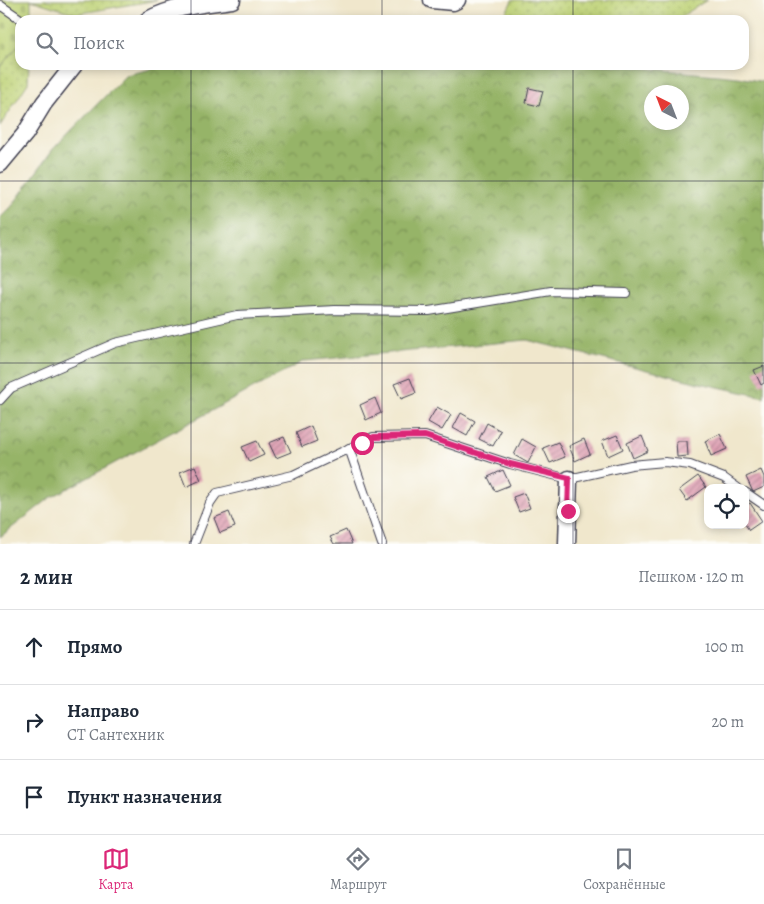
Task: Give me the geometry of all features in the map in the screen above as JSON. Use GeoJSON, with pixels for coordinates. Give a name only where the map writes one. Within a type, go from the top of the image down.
{"type":"FeatureCollection","features":[{"type":"Feature","properties":{"kind":"street"},"geometry":{"type":"LineString","coordinates":[[157,15],[190,6],[232,0]]}},
{"type":"Feature","properties":{"kind":"street"},"geometry":{"type":"LineString","coordinates":[[432,0],[453,2],[457,0]]}},
{"type":"Feature","properties":{"kind":"street"},"geometry":{"type":"LineString","coordinates":[[0,164],[25,134],[44,103],[70,70]]}},
{"type":"Feature","properties":{"kind":"street"},"geometry":{"type":"LineString","coordinates":[[567,544],[569,478]]}},
{"type":"Feature","properties":{"kind":"lane"},"geometry":{"type":"LineString","coordinates":[[0,5],[15,15]]}},
{"type":"Feature","properties":{"kind":"lane"},"geometry":{"type":"LineString","coordinates":[[0,400],[11,388],[115,343],[237,315],[335,310],[429,311],[551,292],[626,293]]}},
{"type":"Feature","properties":{"kind":"lane"},"geometry":{"type":"LineString","coordinates":[[194,544],[210,503],[217,493],[293,474],[374,437],[425,436],[510,464],[569,478],[631,465],[665,462],[690,465],[724,478],[732,484]]}},
{"type":"Feature","properties":{"kind":"lane"},"geometry":{"type":"LineString","coordinates":[[350,448],[382,544]]}},
{"type":"Feature","properties":{"kind":"lane"},"geometry":{"type":"LineString","coordinates":[[749,495],[764,505]]}},
{"type":"Feature","properties":{"kind":"green space"},"geometry":{"type":"Polygon","coordinates":[[[0,0],[31,0],[31,15],[15,15],[15,49],[0,67],[0,0]]]}},
{"type":"Feature","properties":{"kind":"green space"},"geometry":{"type":"Polygon","coordinates":[[[31,0],[157,0],[76,14],[31,0]]]}},
{"type":"Feature","properties":{"kind":"green space"},"geometry":{"type":"Polygon","coordinates":[[[512,0],[707,0],[684,15],[505,15],[512,0]]]}},
{"type":"Feature","properties":{"kind":"green space"},"geometry":{"type":"Polygon","coordinates":[[[15,49],[15,70],[29,70],[28,83],[0,126],[0,67],[15,49]]]}},
{"type":"Feature","properties":{"kind":"green space"},"geometry":{"type":"Polygon","coordinates":[[[148,70],[664,70],[738,77],[764,82],[764,397],[695,382],[527,340],[304,361],[50,498],[0,537],[0,218],[12,206],[53,149],[126,75],[148,70]]]}},
{"type":"Feature","properties":{"kind":"building"},"geometry":{"type":"Polygon","coordinates":[[[529,88],[543,91],[539,106],[526,103],[529,88]]]}},
{"type":"Feature","properties":{"kind":"building"},"geometry":{"type":"Polygon","coordinates":[[[764,366],[764,383],[761,385],[754,370],[764,366]]]}},
{"type":"Feature","properties":{"kind":"building"},"geometry":{"type":"Polygon","coordinates":[[[410,378],[416,393],[401,399],[394,384],[410,378]]]}},
{"type":"Feature","properties":{"kind":"building"},"geometry":{"type":"Polygon","coordinates":[[[375,398],[381,413],[366,420],[360,405],[375,398]]]}},
{"type":"Feature","properties":{"kind":"building"},"geometry":{"type":"Polygon","coordinates":[[[437,407],[451,415],[442,430],[428,422],[437,407]]]}},
{"type":"Feature","properties":{"kind":"building"},"geometry":{"type":"Polygon","coordinates":[[[461,413],[475,421],[467,436],[453,428],[461,413]]]}},
{"type":"Feature","properties":{"kind":"building"},"geometry":{"type":"Polygon","coordinates":[[[487,423],[501,431],[493,446],[479,439],[487,423]]]}},
{"type":"Feature","properties":{"kind":"building"},"geometry":{"type":"Polygon","coordinates":[[[311,426],[317,441],[302,447],[296,433],[311,426]]]}},
{"type":"Feature","properties":{"kind":"building"},"geometry":{"type":"Polygon","coordinates":[[[720,434],[727,449],[711,456],[705,441],[720,434]]]}},
{"type":"Feature","properties":{"kind":"building"},"geometry":{"type":"Polygon","coordinates":[[[617,435],[623,449],[608,456],[602,441],[617,435]]]}},
{"type":"Feature","properties":{"kind":"building"},"geometry":{"type":"Polygon","coordinates":[[[642,436],[648,451],[633,458],[627,443],[642,436]]]}},
{"type":"Feature","properties":{"kind":"building"},"geometry":{"type":"Polygon","coordinates":[[[284,437],[291,452],[276,458],[269,443],[284,437]]]}},
{"type":"Feature","properties":{"kind":"building"},"geometry":{"type":"Polygon","coordinates":[[[522,439],[536,447],[528,463],[514,455],[522,439]]]}},
{"type":"Feature","properties":{"kind":"building"},"geometry":{"type":"Polygon","coordinates":[[[584,439],[590,454],[575,461],[569,446],[584,439]]]}},
{"type":"Feature","properties":{"kind":"building"},"geometry":{"type":"Polygon","coordinates":[[[257,441],[264,455],[249,462],[242,447],[257,441]]]}},
{"type":"Feature","properties":{"kind":"building"},"geometry":{"type":"Polygon","coordinates":[[[676,441],[687,441],[688,456],[677,457],[676,441]]]}},
{"type":"Feature","properties":{"kind":"building"},"geometry":{"type":"Polygon","coordinates":[[[558,442],[565,457],[550,463],[543,448],[558,442]]]}},
{"type":"Feature","properties":{"kind":"building"},"geometry":{"type":"Polygon","coordinates":[[[195,466],[201,480],[186,487],[180,472],[195,466]]]}},
{"type":"Feature","properties":{"kind":"building"},"geometry":{"type":"Polygon","coordinates":[[[503,470],[510,485],[495,491],[488,477],[503,470]]]}},
{"type":"Feature","properties":{"kind":"building"},"geometry":{"type":"Polygon","coordinates":[[[761,470],[764,477],[764,487],[753,492],[746,477],[761,470]]]}},
{"type":"Feature","properties":{"kind":"building"},"geometry":{"type":"Polygon","coordinates":[[[698,476],[704,484],[704,488],[687,501],[679,490],[698,476]]]}},
{"type":"Feature","properties":{"kind":"building"},"geometry":{"type":"Polygon","coordinates":[[[524,493],[530,508],[519,512],[513,497],[524,493]]]}},
{"type":"Feature","properties":{"kind":"building"},"geometry":{"type":"Polygon","coordinates":[[[749,504],[762,521],[749,530],[748,529],[749,504]]]}},
{"type":"Feature","properties":{"kind":"building"},"geometry":{"type":"Polygon","coordinates":[[[229,512],[235,527],[220,533],[214,518],[229,512]]]}},
{"type":"Feature","properties":{"kind":"building"},"geometry":{"type":"Polygon","coordinates":[[[346,530],[352,544],[334,544],[330,537],[346,530]]]}},
{"type":"Feature","properties":{"kind":"route"},"geometry":{"type":"LineString","coordinates":[[362,443],[374,437],[425,436],[510,464],[569,478],[568,511]]}}]}
